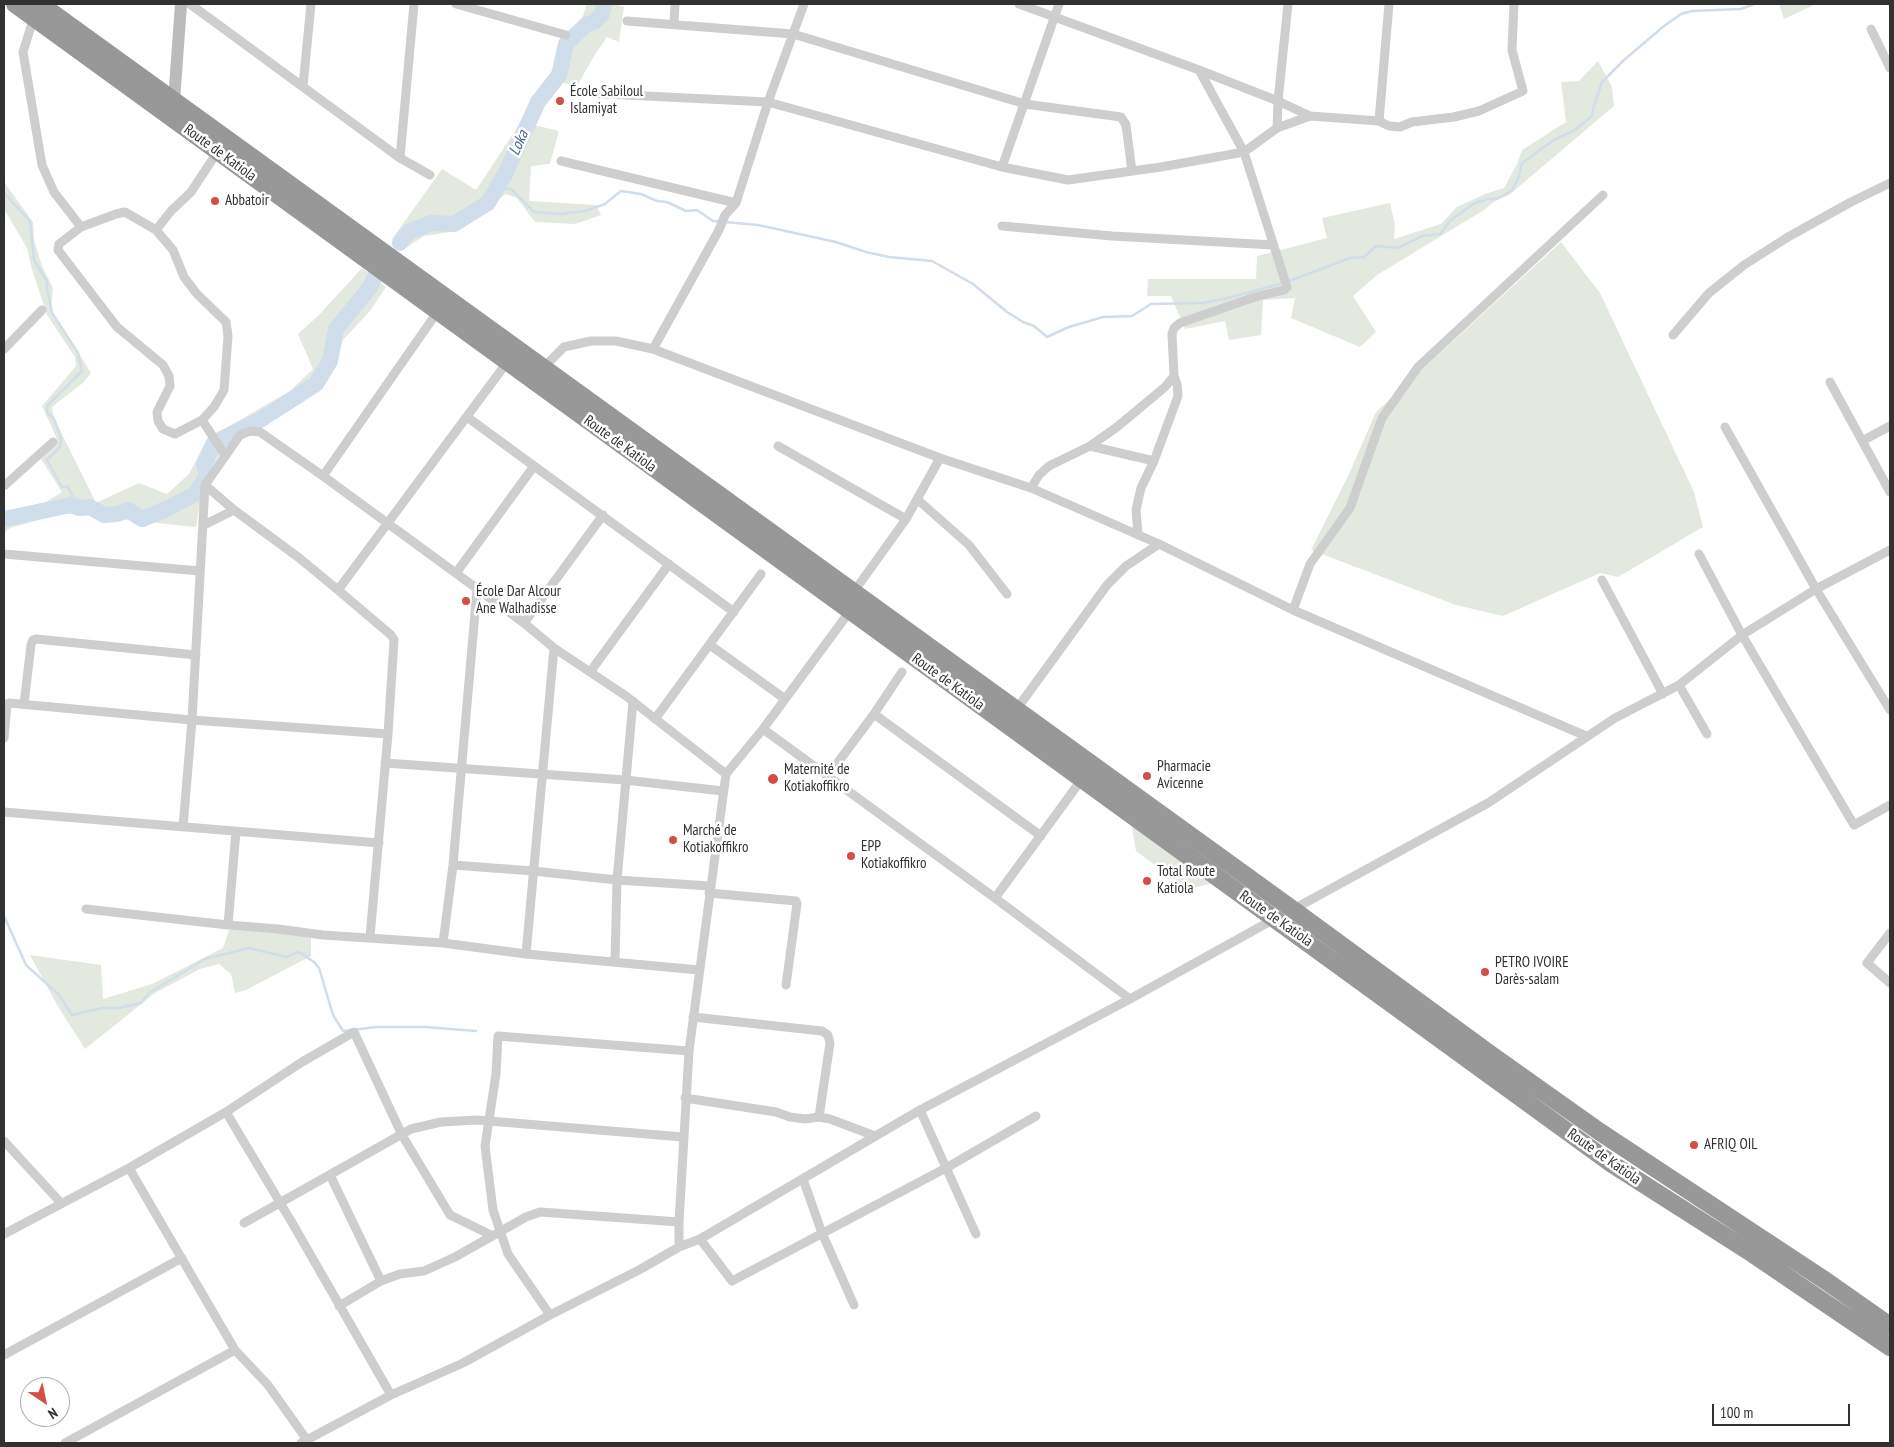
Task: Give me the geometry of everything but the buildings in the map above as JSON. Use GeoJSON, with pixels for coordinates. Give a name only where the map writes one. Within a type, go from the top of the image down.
{"type":"FeatureCollection","features":[{"type":"Feature","properties":{"kind":"highway","name":"Route de Katiola"},"geometry":{"type":"LineString","coordinates":[[15,4],[37,11],[174,101],[1490,1054],[1600,1132],[1826,1281],[1890,1326]]}},
{"type":"Feature","properties":{"kind":"highway","name":"Route de Katiola"},"geometry":{"type":"LineString","coordinates":[[37,11],[218,151],[1612,1164],[1760,1259],[1890,1347]]}},
{"type":"Feature","properties":{"kind":"street"},"geometry":{"type":"LineString","coordinates":[[174,101],[180,4]]}},
{"type":"Feature","properties":{"kind":"street"},"geometry":{"type":"LineString","coordinates":[[190,4],[400,158],[430,175]]}},
{"type":"Feature","properties":{"kind":"street"},"geometry":{"type":"LineString","coordinates":[[303,86],[311,4]]}},
{"type":"Feature","properties":{"kind":"street"},"geometry":{"type":"LineString","coordinates":[[400,158],[414,4]]}},
{"type":"Feature","properties":{"kind":"street"},"geometry":{"type":"LineString","coordinates":[[456,4],[566,35]]}},
{"type":"Feature","properties":{"kind":"street"},"geometry":{"type":"LineString","coordinates":[[674,24],[675,4]]}},
{"type":"Feature","properties":{"kind":"street"},"geometry":{"type":"LineString","coordinates":[[653,349],[720,230],[725,215],[736,202],[768,102],[804,4]]}},
{"type":"Feature","properties":{"kind":"street"},"geometry":{"type":"LineString","coordinates":[[1019,4],[1199,70],[1278,101],[1310,116],[1379,121],[1389,126],[1400,128],[1412,122],[1454,117],[1479,111],[1523,91],[1512,50],[1514,4]]}},
{"type":"Feature","properties":{"kind":"street"},"geometry":{"type":"LineString","coordinates":[[1002,167],[1060,4]]}},
{"type":"Feature","properties":{"kind":"street"},"geometry":{"type":"LineString","coordinates":[[1277,128],[1288,4]]}},
{"type":"Feature","properties":{"kind":"street"},"geometry":{"type":"LineString","coordinates":[[1379,121],[1389,4]]}},
{"type":"Feature","properties":{"kind":"street"},"geometry":{"type":"LineString","coordinates":[[37,11],[23,52],[42,165],[54,192],[81,227]]}},
{"type":"Feature","properties":{"kind":"street"},"geometry":{"type":"LineString","coordinates":[[627,21],[793,34],[1024,104],[1121,117],[1126,125],[1132,171]]}},
{"type":"Feature","properties":{"kind":"street"},"geometry":{"type":"LineString","coordinates":[[1871,29],[1890,68]]}},
{"type":"Feature","properties":{"kind":"street"},"geometry":{"type":"LineString","coordinates":[[1138,535],[1136,510],[1141,488],[1154,460],[1178,396],[1174,376],[1172,334],[1174,328],[1180,323],[1284,290],[1287,285],[1244,152],[1199,70]]}},
{"type":"Feature","properties":{"kind":"street"},"geometry":{"type":"LineString","coordinates":[[585,93],[768,102],[1002,167],[1068,180],[1244,152],[1277,128],[1310,116]]}},
{"type":"Feature","properties":{"kind":"street"},"geometry":{"type":"LineString","coordinates":[[156,230],[171,211],[191,192],[218,151]]}},
{"type":"Feature","properties":{"kind":"street"},"geometry":{"type":"LineString","coordinates":[[561,161],[736,202]]}},
{"type":"Feature","properties":{"kind":"street"},"geometry":{"type":"LineString","coordinates":[[1673,335],[1709,293],[1744,265],[1851,202],[1890,183]]}},
{"type":"Feature","properties":{"kind":"street"},"geometry":{"type":"LineString","coordinates":[[1293,610],[1310,564],[1350,508],[1382,418],[1418,367],[1603,195]]}},
{"type":"Feature","properties":{"kind":"street"},"geometry":{"type":"LineString","coordinates":[[125,212],[156,230],[173,250],[184,277],[197,294],[226,322],[228,336],[224,390],[214,408],[202,420],[175,434],[163,429],[158,421],[157,412],[170,386],[169,376],[163,365],[117,327],[58,250],[59,244],[81,227],[125,212]]}},
{"type":"Feature","properties":{"kind":"street"},"geometry":{"type":"LineString","coordinates":[[1002,226],[1112,236],[1273,246]]}},
{"type":"Feature","properties":{"kind":"street"},"geometry":{"type":"LineString","coordinates":[[4,349],[42,310]]}},
{"type":"Feature","properties":{"kind":"street"},"geometry":{"type":"LineString","coordinates":[[323,476],[438,311]]}},
{"type":"Feature","properties":{"kind":"street"},"geometry":{"type":"LineString","coordinates":[[543,368],[564,347],[591,341],[616,341],[653,349],[940,458],[1031,488],[1159,544],[1293,610],[1586,736]]}},
{"type":"Feature","properties":{"kind":"street"},"geometry":{"type":"LineString","coordinates":[[338,590],[508,361]]}},
{"type":"Feature","properties":{"kind":"street"},"geometry":{"type":"LineString","coordinates":[[1031,488],[1039,475],[1049,466],[1090,446],[1117,427],[1149,401],[1174,376]]}},
{"type":"Feature","properties":{"kind":"street"},"geometry":{"type":"LineString","coordinates":[[1830,382],[1890,492]]}},
{"type":"Feature","properties":{"kind":"street"},"geometry":{"type":"LineString","coordinates":[[467,417],[734,612]]}},
{"type":"Feature","properties":{"kind":"street"},"geometry":{"type":"LineString","coordinates":[[202,420],[225,455]]}},
{"type":"Feature","properties":{"kind":"street"},"geometry":{"type":"LineString","coordinates":[[1862,441],[1890,426]]}},
{"type":"Feature","properties":{"kind":"street"},"geometry":{"type":"LineString","coordinates":[[1725,427],[1816,589],[1887,694],[1890,710]]}},
{"type":"Feature","properties":{"kind":"street"},"geometry":{"type":"LineString","coordinates":[[183,826],[192,720],[205,485],[240,435],[250,431],[260,432],[323,476],[524,623],[554,648],[633,701],[726,774]]}},
{"type":"Feature","properties":{"kind":"street"},"geometry":{"type":"LineString","coordinates":[[4,486],[53,442]]}},
{"type":"Feature","properties":{"kind":"street"},"geometry":{"type":"LineString","coordinates":[[778,446],[906,519]]}},
{"type":"Feature","properties":{"kind":"street"},"geometry":{"type":"LineString","coordinates":[[1090,446],[1154,460]]}},
{"type":"Feature","properties":{"kind":"street"},"geometry":{"type":"LineString","coordinates":[[853,593],[906,519],[940,458]]}},
{"type":"Feature","properties":{"kind":"street"},"geometry":{"type":"LineString","coordinates":[[456,573],[534,466]]}},
{"type":"Feature","properties":{"kind":"street"},"geometry":{"type":"LineString","coordinates":[[205,485],[234,510],[298,557],[391,635],[394,640],[386,764],[370,937]]}},
{"type":"Feature","properties":{"kind":"street"},"geometry":{"type":"LineString","coordinates":[[917,499],[969,545],[1008,594]]}},
{"type":"Feature","properties":{"kind":"street"},"geometry":{"type":"LineString","coordinates":[[204,525],[234,510]]}},
{"type":"Feature","properties":{"kind":"street"},"geometry":{"type":"LineString","coordinates":[[524,623],[603,516]]}},
{"type":"Feature","properties":{"kind":"street"},"geometry":{"type":"LineString","coordinates":[[1016,710],[1107,585],[1126,566],[1159,544]]}},
{"type":"Feature","properties":{"kind":"street"},"geometry":{"type":"LineString","coordinates":[[129,1168],[235,1350],[268,1385],[304,1442],[391,1395],[463,1363],[679,1247],[700,1240],[920,1110],[1130,999],[1488,803],[1615,718],[1679,685],[1742,635],[1816,589],[1890,550]]}},
{"type":"Feature","properties":{"kind":"street"},"geometry":{"type":"LineString","coordinates":[[4,554],[200,571]]}},
{"type":"Feature","properties":{"kind":"street"},"geometry":{"type":"LineString","coordinates":[[1699,554],[1742,635],[1854,825],[1890,805]]}},
{"type":"Feature","properties":{"kind":"street"},"geometry":{"type":"LineString","coordinates":[[590,672],[669,564]]}},
{"type":"Feature","properties":{"kind":"street"},"geometry":{"type":"LineString","coordinates":[[656,719],[761,574]]}},
{"type":"Feature","properties":{"kind":"street"},"geometry":{"type":"LineString","coordinates":[[1602,580],[1662,694]]}},
{"type":"Feature","properties":{"kind":"street"},"geometry":{"type":"LineString","coordinates":[[443,943],[453,865],[477,590]]}},
{"type":"Feature","properties":{"kind":"street"},"geometry":{"type":"LineString","coordinates":[[679,1247],[683,1137],[689,1051],[726,774],[785,699],[850,611]]}},
{"type":"Feature","properties":{"kind":"street"},"geometry":{"type":"LineString","coordinates":[[24,704],[31,645],[33,640],[36,639],[196,655]]}},
{"type":"Feature","properties":{"kind":"street"},"geometry":{"type":"LineString","coordinates":[[710,645],[785,699]]}},
{"type":"Feature","properties":{"kind":"street"},"geometry":{"type":"LineString","coordinates":[[526,954],[554,648]]}},
{"type":"Feature","properties":{"kind":"street"},"geometry":{"type":"LineString","coordinates":[[827,777],[874,714],[902,672]]}},
{"type":"Feature","properties":{"kind":"street"},"geometry":{"type":"LineString","coordinates":[[1679,685],[1707,734]]}},
{"type":"Feature","properties":{"kind":"street"},"geometry":{"type":"LineString","coordinates":[[615,962],[618,880],[633,701]]}},
{"type":"Feature","properties":{"kind":"street"},"geometry":{"type":"LineString","coordinates":[[4,738],[7,703],[192,720],[388,734]]}},
{"type":"Feature","properties":{"kind":"street"},"geometry":{"type":"LineString","coordinates":[[874,714],[1041,836]]}},
{"type":"Feature","properties":{"kind":"street"},"geometry":{"type":"LineString","coordinates":[[762,729],[995,898],[1130,999]]}},
{"type":"Feature","properties":{"kind":"street"},"geometry":{"type":"LineString","coordinates":[[386,764],[626,780],[723,791]]}},
{"type":"Feature","properties":{"kind":"street"},"geometry":{"type":"LineString","coordinates":[[995,898],[1082,779]]}},
{"type":"Feature","properties":{"kind":"street"},"geometry":{"type":"LineString","coordinates":[[4,812],[378,842]]}},
{"type":"Feature","properties":{"kind":"street"},"geometry":{"type":"LineString","coordinates":[[228,925],[236,831]]}},
{"type":"Feature","properties":{"kind":"street"},"geometry":{"type":"LineString","coordinates":[[453,865],[533,871],[796,901],[786,985]]}},
{"type":"Feature","properties":{"kind":"street"},"geometry":{"type":"LineString","coordinates":[[86,909],[228,925],[278,928],[324,935],[443,943],[526,954],[699,970]]}},
{"type":"Feature","properties":{"kind":"street"},"geometry":{"type":"LineString","coordinates":[[1890,933],[1868,963],[1890,983]]}},
{"type":"Feature","properties":{"kind":"street"},"geometry":{"type":"LineString","coordinates":[[693,1017],[822,1031],[828,1035],[830,1043],[819,1117]]}},
{"type":"Feature","properties":{"kind":"street"},"geometry":{"type":"LineString","coordinates":[[4,1234],[129,1168],[226,1112],[302,1062],[354,1032],[402,1135],[450,1215],[495,1233]]}},
{"type":"Feature","properties":{"kind":"street"},"geometry":{"type":"LineString","coordinates":[[550,1315],[495,1233],[485,1146],[496,1074],[498,1036],[689,1051]]}},
{"type":"Feature","properties":{"kind":"street"},"geometry":{"type":"LineString","coordinates":[[685,1098],[776,1112],[790,1117],[805,1119],[819,1117],[838,1121],[875,1136]]}},
{"type":"Feature","properties":{"kind":"street"},"geometry":{"type":"LineString","coordinates":[[920,1110],[976,1234]]}},
{"type":"Feature","properties":{"kind":"street"},"geometry":{"type":"LineString","coordinates":[[226,1112],[391,1395]]}},
{"type":"Feature","properties":{"kind":"street"},"geometry":{"type":"LineString","coordinates":[[700,1240],[732,1282],[946,1168],[1036,1116]]}},
{"type":"Feature","properties":{"kind":"street"},"geometry":{"type":"LineString","coordinates":[[244,1223],[402,1135],[421,1126],[441,1122],[488,1121],[683,1137]]}},
{"type":"Feature","properties":{"kind":"street"},"geometry":{"type":"LineString","coordinates":[[4,1141],[61,1203]]}},
{"type":"Feature","properties":{"kind":"street"},"geometry":{"type":"LineString","coordinates":[[330,1175],[381,1281]]}},
{"type":"Feature","properties":{"kind":"street"},"geometry":{"type":"LineString","coordinates":[[803,1178],[822,1234],[854,1305]]}},
{"type":"Feature","properties":{"kind":"street"},"geometry":{"type":"LineString","coordinates":[[339,1306],[381,1281],[400,1274],[424,1271],[455,1257],[526,1216],[540,1212],[679,1222]]}},
{"type":"Feature","properties":{"kind":"street"},"geometry":{"type":"LineString","coordinates":[[4,1355],[182,1258]]}},
{"type":"Feature","properties":{"kind":"street"},"geometry":{"type":"LineString","coordinates":[[65,1443],[235,1350]]}},
{"type":"Feature","properties":{"kind":"shaded area"},"geometry":{"type":"Polygon","coordinates":[[[587,4],[613,4],[624,7],[619,42],[607,37],[577,86],[559,82],[543,104],[534,125],[559,131],[550,164],[531,166],[529,201],[596,205],[601,215],[575,224],[535,222],[517,198],[506,194],[451,232],[424,236],[404,249],[392,239],[442,169],[476,190],[554,72],[576,35],[587,4]]]}},
{"type":"Feature","properties":{"kind":"shaded area"},"geometry":{"type":"Polygon","coordinates":[[[1779,4],[1816,4],[1784,19],[1779,4]]]}},
{"type":"Feature","properties":{"kind":"shaded area"},"geometry":{"type":"Polygon","coordinates":[[[1598,61],[1612,87],[1614,106],[1509,195],[1495,201],[1484,210],[1377,275],[1353,296],[1376,332],[1360,347],[1291,318],[1295,298],[1263,300],[1261,335],[1229,340],[1225,321],[1185,329],[1171,296],[1147,296],[1148,279],[1256,279],[1257,256],[1327,238],[1322,218],[1390,203],[1395,225],[1394,239],[1441,224],[1457,207],[1485,194],[1504,188],[1522,150],[1566,122],[1561,82],[1579,81],[1598,61]]]}},
{"type":"Feature","properties":{"kind":"shaded area"},"geometry":{"type":"Polygon","coordinates":[[[4,182],[33,222],[34,240],[42,266],[53,288],[51,309],[91,373],[84,382],[52,407],[54,418],[96,503],[139,483],[167,494],[189,474],[207,439],[290,391],[313,369],[298,334],[319,315],[362,268],[386,287],[370,311],[343,340],[333,366],[303,401],[233,437],[204,479],[196,527],[63,513],[10,528],[4,533],[4,512],[46,502],[62,492],[41,459],[57,439],[42,406],[76,366],[75,357],[47,315],[27,248],[4,209],[4,182]]]}},
{"type":"Feature","properties":{"kind":"shaded area"},"geometry":{"type":"Polygon","coordinates":[[[1561,242],[1600,293],[1694,492],[1703,527],[1618,577],[1600,573],[1503,616],[1456,605],[1311,550],[1348,476],[1376,412],[1561,242]]]}},
{"type":"Feature","properties":{"kind":"shaded area"},"geometry":{"type":"Polygon","coordinates":[[[1131,822],[1215,883],[1187,889],[1136,851],[1131,822]]]}},
{"type":"Feature","properties":{"kind":"shaded area"},"geometry":{"type":"Polygon","coordinates":[[[229,930],[276,931],[311,938],[311,956],[246,990],[235,993],[231,974],[219,964],[200,969],[155,993],[85,1049],[57,1005],[30,955],[101,965],[103,999],[152,984],[223,948],[229,930]]]}},
{"type":"Feature","properties":{"kind":"waterway","name":"Loka"},"geometry":{"type":"LineString","coordinates":[[400,243],[409,232],[431,223],[454,224],[488,203],[505,174],[538,102],[559,75],[566,44],[586,25],[594,22],[602,14],[604,4]]}},
{"type":"Feature","properties":{"kind":"waterway"},"geometry":{"type":"LineString","coordinates":[[1289,281],[1350,258],[1364,257],[1376,246],[1398,248],[1422,236],[1440,234],[1451,220],[1473,204],[1487,199],[1497,199],[1512,190],[1518,179],[1522,163],[1554,140],[1575,130],[1592,116],[1602,82],[1624,60],[1664,26],[1681,14],[1692,11],[1741,9],[1754,4]]}},
{"type":"Feature","properties":{"kind":"waterway"},"geometry":{"type":"LineString","coordinates":[[496,189],[511,189],[534,212],[560,214],[585,211],[605,204],[621,191],[641,194],[657,201],[667,202],[686,211],[697,210],[713,221],[758,225],[836,242],[889,257],[932,261],[973,284],[1007,312],[1023,322],[1034,326],[1047,337],[1069,327],[1103,317],[1132,316],[1151,304],[1203,303],[1283,283]]}},
{"type":"Feature","properties":{"kind":"waterway"},"geometry":{"type":"LineString","coordinates":[[4,193],[30,221],[34,260],[47,281],[52,313],[78,353],[82,371],[47,406],[47,412],[54,419],[61,438],[60,447],[47,460],[62,487],[68,487],[72,495],[71,505]]}},
{"type":"Feature","properties":{"kind":"waterway"},"geometry":{"type":"LineString","coordinates":[[4,519],[71,505],[79,508],[90,507],[104,515],[117,514],[128,510],[142,519],[195,494],[207,476],[204,465],[214,443],[260,420],[316,384],[330,361],[336,329],[371,286],[375,276]]}},
{"type":"Feature","properties":{"kind":"waterway"},"geometry":{"type":"LineString","coordinates":[[4,916],[26,965],[59,995],[72,1015],[102,1008],[119,1008],[141,1003],[149,993],[205,959],[249,948],[286,957],[299,952],[314,962],[319,968],[333,1015],[343,1031],[377,1027],[425,1027],[476,1031]]}},
{"type":"Feature","properties":{"kind":"place","name":"École Sabiloul Islamiyat"},"geometry":{"type":"Point","coordinates":[560,101]}},
{"type":"Feature","properties":{"kind":"place","name":"Abbatoir"},"geometry":{"type":"Point","coordinates":[215,201]}},
{"type":"Feature","properties":{"kind":"place","name":"École Dar Alcour Ane Walhadisse"},"geometry":{"type":"Point","coordinates":[466,601]}},
{"type":"Feature","properties":{"kind":"place","name":"Pharmacie Avicenne"},"geometry":{"type":"Point","coordinates":[1147,776]}},
{"type":"Feature","properties":{"kind":"place","name":"Maternité de Kotiakoffikro"},"geometry":{"type":"Point","coordinates":[773,779]}},
{"type":"Feature","properties":{"kind":"place","name":"Marché de Kotiakoffikro"},"geometry":{"type":"Point","coordinates":[673,840]}},
{"type":"Feature","properties":{"kind":"place","name":"EPP Kotiakoffikro"},"geometry":{"type":"Point","coordinates":[851,856]}},
{"type":"Feature","properties":{"kind":"place","name":"Total Route Katiola"},"geometry":{"type":"Point","coordinates":[1147,881]}},
{"type":"Feature","properties":{"kind":"place","name":"PETRO IVOIRE Darès-salam"},"geometry":{"type":"Point","coordinates":[1485,972]}},
{"type":"Feature","properties":{"kind":"place","name":"AFRIQ OIL"},"geometry":{"type":"Point","coordinates":[1694,1145]}}]}
